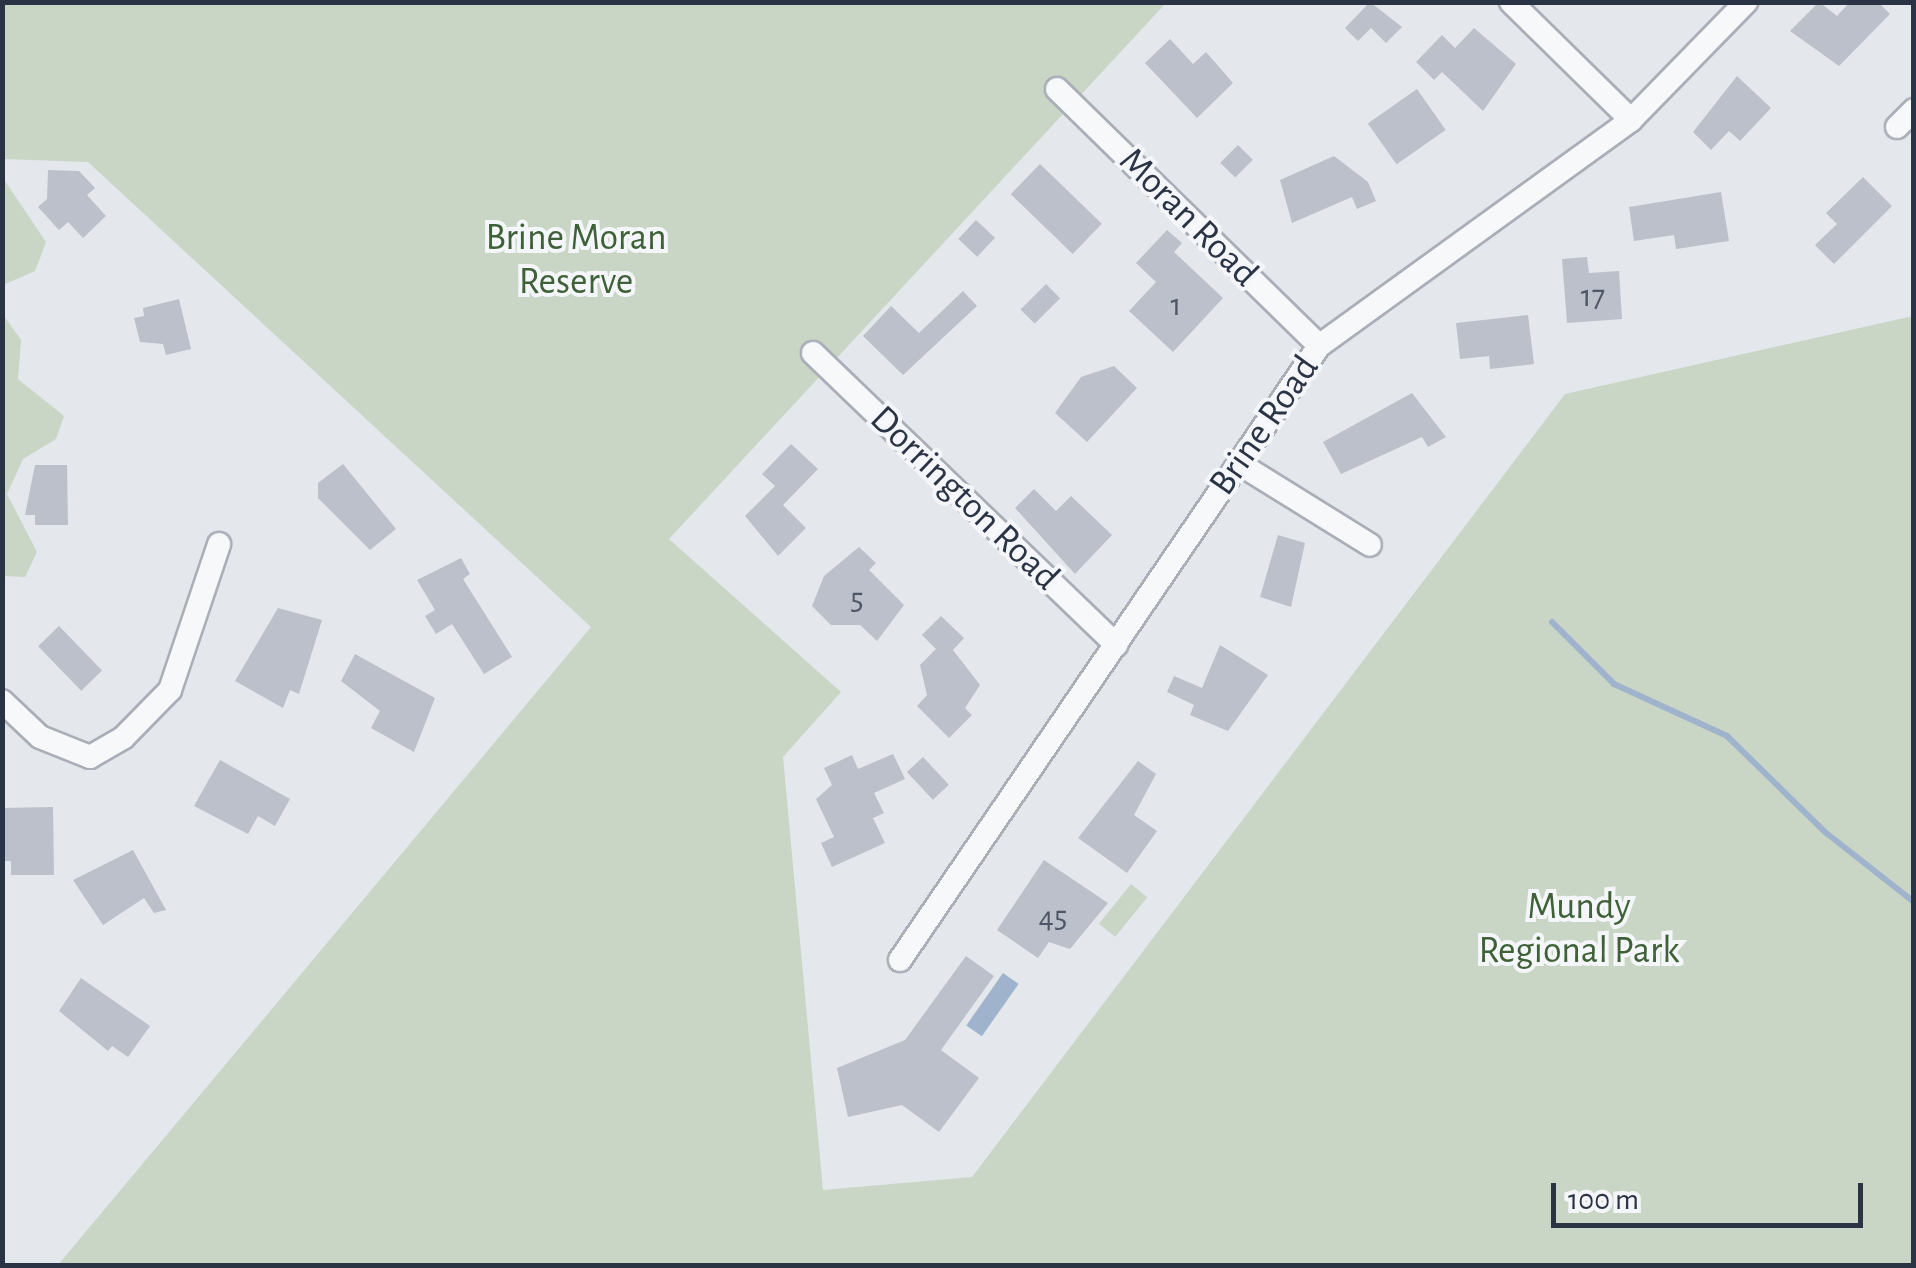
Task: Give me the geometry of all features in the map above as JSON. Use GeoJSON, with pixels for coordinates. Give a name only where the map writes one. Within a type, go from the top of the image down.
{"type":"FeatureCollection","features":[{"type":"Feature","properties":{"kind":"street"},"geometry":{"type":"LineString","coordinates":[[1511,2],[1631,120]]}},
{"type":"Feature","properties":{"kind":"street","name":"Brine Road"},"geometry":{"type":"LineString","coordinates":[[900,960],[1319,346],[1631,120],[1746,2]]}},
{"type":"Feature","properties":{"kind":"street","name":"Moran Road"},"geometry":{"type":"LineString","coordinates":[[1058,89],[1319,346]]}},
{"type":"Feature","properties":{"kind":"street","name":"Dorrington Road"},"geometry":{"type":"LineString","coordinates":[[813,352],[1116,644]]}},
{"type":"Feature","properties":{"kind":"street"},"geometry":{"type":"LineString","coordinates":[[1238,463],[1370,545]]}},
{"type":"Feature","properties":{"kind":"street"},"geometry":{"type":"LineString","coordinates":[[2,701],[40,737],[90,758],[124,737],[170,690],[218,544]]}},
{"type":"Feature","properties":{"kind":"green space","name":"Mundy Regional Park"},"geometry":{"type":"Polygon","coordinates":[[[3,3],[1166,3],[669,539],[841,692],[783,757],[823,1190],[972,1177],[1565,394],[1913,316],[1913,1265],[58,1265],[591,627],[88,162],[3,159],[3,3]]]}},
{"type":"Feature","properties":{"kind":"green space"},"geometry":{"type":"Polygon","coordinates":[[[3,178],[46,242],[35,271],[3,285],[3,178]]]}},
{"type":"Feature","properties":{"kind":"green space"},"geometry":{"type":"Polygon","coordinates":[[[2,313],[21,340],[18,379],[64,416],[56,439],[23,459],[7,494],[37,552],[25,577],[3,576],[2,313]]]}},
{"type":"Feature","properties":{"kind":"green space"},"geometry":{"type":"Polygon","coordinates":[[[1131,884],[1147,897],[1115,937],[1099,924],[1131,884]]]}},
{"type":"Feature","properties":{"kind":"water"},"geometry":{"type":"Polygon","coordinates":[[[1003,973],[1019,984],[982,1036],[966,1025],[1003,973]]]}},
{"type":"Feature","properties":{"kind":"building"},"geometry":{"type":"Polygon","coordinates":[[[1370,2],[1402,27],[1386,43],[1371,28],[1358,41],[1345,28],[1370,2]]]}},
{"type":"Feature","properties":{"kind":"building"},"geometry":{"type":"Polygon","coordinates":[[[1819,2],[1837,16],[1850,2],[1878,2],[1890,14],[1839,66],[1790,31],[1819,2]]]}},
{"type":"Feature","properties":{"kind":"building"},"geometry":{"type":"Polygon","coordinates":[[[1474,28],[1516,64],[1483,111],[1442,72],[1434,80],[1416,62],[1442,35],[1455,48],[1474,28]]]}},
{"type":"Feature","properties":{"kind":"building"},"geometry":{"type":"Polygon","coordinates":[[[1170,39],[1193,64],[1206,52],[1233,83],[1197,118],[1145,63],[1170,39]]]}},
{"type":"Feature","properties":{"kind":"building"},"geometry":{"type":"Polygon","coordinates":[[[1737,76],[1771,108],[1740,141],[1729,131],[1711,150],[1693,132],[1737,76]]]}},
{"type":"Feature","properties":{"kind":"building"},"geometry":{"type":"Polygon","coordinates":[[[1417,89],[1446,130],[1397,164],[1368,123],[1417,89]]]}},
{"type":"Feature","properties":{"kind":"building"},"geometry":{"type":"Polygon","coordinates":[[[1238,145],[1253,160],[1235,178],[1220,163],[1238,145]]]}},
{"type":"Feature","properties":{"kind":"building"},"geometry":{"type":"Polygon","coordinates":[[[1334,156],[1368,182],[1376,201],[1357,209],[1352,197],[1292,223],[1280,180],[1334,156]]]}},
{"type":"Feature","properties":{"kind":"building"},"geometry":{"type":"Polygon","coordinates":[[[1040,164],[1102,224],[1073,254],[1011,194],[1040,164]]]}},
{"type":"Feature","properties":{"kind":"building"},"geometry":{"type":"Polygon","coordinates":[[[48,170],[79,171],[95,188],[87,195],[106,216],[83,238],[68,222],[59,230],[38,207],[47,199],[48,170]]]}},
{"type":"Feature","properties":{"kind":"building"},"geometry":{"type":"Polygon","coordinates":[[[1863,177],[1892,206],[1834,264],[1815,245],[1837,224],[1826,213],[1863,177]]]}},
{"type":"Feature","properties":{"kind":"building"},"geometry":{"type":"Polygon","coordinates":[[[1721,192],[1729,241],[1676,249],[1674,235],[1634,241],[1629,207],[1721,192]]]}},
{"type":"Feature","properties":{"kind":"building"},"geometry":{"type":"Polygon","coordinates":[[[976,220],[995,238],[977,257],[958,239],[976,220]]]}},
{"type":"Feature","properties":{"kind":"building"},"geometry":{"type":"Polygon","coordinates":[[[1167,230],[1182,243],[1174,252],[1223,298],[1173,352],[1129,311],[1156,282],[1136,263],[1167,230]]]}},
{"type":"Feature","properties":{"kind":"building"},"geometry":{"type":"Polygon","coordinates":[[[1587,257],[1589,273],[1619,271],[1622,319],[1567,323],[1562,259],[1587,257]]]}},
{"type":"Feature","properties":{"kind":"building"},"geometry":{"type":"Polygon","coordinates":[[[1046,284],[1060,298],[1035,324],[1021,309],[1046,284]]]}},
{"type":"Feature","properties":{"kind":"building"},"geometry":{"type":"Polygon","coordinates":[[[963,291],[977,306],[903,375],[863,336],[891,306],[919,333],[963,291]]]}},
{"type":"Feature","properties":{"kind":"building"},"geometry":{"type":"Polygon","coordinates":[[[179,299],[191,349],[166,355],[163,344],[140,342],[134,318],[144,316],[143,308],[179,299]]]}},
{"type":"Feature","properties":{"kind":"building"},"geometry":{"type":"Polygon","coordinates":[[[1528,315],[1534,364],[1490,369],[1489,356],[1460,359],[1456,323],[1528,315]]]}},
{"type":"Feature","properties":{"kind":"building"},"geometry":{"type":"Polygon","coordinates":[[[1114,366],[1137,388],[1087,442],[1055,413],[1081,377],[1114,366]]]}},
{"type":"Feature","properties":{"kind":"building"},"geometry":{"type":"Polygon","coordinates":[[[1412,393],[1446,437],[1428,447],[1422,437],[1341,474],[1323,442],[1412,393]]]}},
{"type":"Feature","properties":{"kind":"building"},"geometry":{"type":"Polygon","coordinates":[[[791,444],[818,469],[783,505],[806,528],[778,556],[745,516],[775,486],[762,474],[791,444]]]}},
{"type":"Feature","properties":{"kind":"building"},"geometry":{"type":"Polygon","coordinates":[[[343,464],[396,529],[370,550],[318,498],[318,483],[343,464]]]}},
{"type":"Feature","properties":{"kind":"building"},"geometry":{"type":"Polygon","coordinates":[[[35,465],[67,465],[68,525],[35,525],[35,515],[25,515],[35,465]]]}},
{"type":"Feature","properties":{"kind":"building"},"geometry":{"type":"Polygon","coordinates":[[[1034,489],[1056,511],[1071,496],[1112,535],[1075,574],[1015,508],[1034,489]]]}},
{"type":"Feature","properties":{"kind":"building"},"geometry":{"type":"Polygon","coordinates":[[[1278,535],[1305,543],[1291,607],[1260,597],[1278,535]]]}},
{"type":"Feature","properties":{"kind":"building"},"geometry":{"type":"Polygon","coordinates":[[[859,547],[876,563],[869,570],[904,605],[877,641],[860,625],[831,625],[812,606],[824,576],[859,547]]]}},
{"type":"Feature","properties":{"kind":"building"},"geometry":{"type":"Polygon","coordinates":[[[461,558],[470,574],[463,579],[512,657],[484,674],[452,624],[436,634],[425,616],[435,610],[417,580],[461,558]]]}},
{"type":"Feature","properties":{"kind":"building"},"geometry":{"type":"Polygon","coordinates":[[[278,608],[322,620],[299,694],[290,690],[283,708],[235,681],[278,608]]]}},
{"type":"Feature","properties":{"kind":"building"},"geometry":{"type":"Polygon","coordinates":[[[941,616],[964,638],[953,650],[980,685],[965,708],[972,715],[949,738],[917,706],[927,695],[920,665],[936,649],[922,635],[941,616]]]}},
{"type":"Feature","properties":{"kind":"building"},"geometry":{"type":"Polygon","coordinates":[[[59,626],[102,671],[81,691],[38,646],[59,626]]]}},
{"type":"Feature","properties":{"kind":"building"},"geometry":{"type":"Polygon","coordinates":[[[1220,645],[1268,675],[1228,731],[1190,715],[1194,705],[1167,692],[1174,676],[1202,688],[1220,645]]]}},
{"type":"Feature","properties":{"kind":"building"},"geometry":{"type":"Polygon","coordinates":[[[355,654],[435,698],[414,752],[371,728],[380,711],[341,681],[355,654]]]}},
{"type":"Feature","properties":{"kind":"building"},"geometry":{"type":"Polygon","coordinates":[[[893,754],[905,779],[874,793],[884,813],[873,818],[885,843],[832,867],[821,843],[834,837],[816,799],[832,785],[824,768],[852,755],[858,769],[893,754]]]}},
{"type":"Feature","properties":{"kind":"building"},"geometry":{"type":"Polygon","coordinates":[[[923,757],[949,785],[933,800],[907,772],[923,757]]]}},
{"type":"Feature","properties":{"kind":"building"},"geometry":{"type":"Polygon","coordinates":[[[220,760],[290,799],[275,826],[258,816],[248,834],[194,806],[220,760]]]}},
{"type":"Feature","properties":{"kind":"building"},"geometry":{"type":"Polygon","coordinates":[[[1138,761],[1156,774],[1134,815],[1157,831],[1127,873],[1078,838],[1138,761]]]}},
{"type":"Feature","properties":{"kind":"building"},"geometry":{"type":"Polygon","coordinates":[[[53,807],[54,875],[11,875],[11,861],[2,861],[2,808],[53,807]]]}},
{"type":"Feature","properties":{"kind":"building"},"geometry":{"type":"Polygon","coordinates":[[[133,850],[166,910],[154,913],[144,898],[103,925],[73,880],[133,850]]]}},
{"type":"Feature","properties":{"kind":"building"},"geometry":{"type":"Polygon","coordinates":[[[1044,860],[1108,903],[1070,949],[1049,942],[1038,958],[997,930],[1044,860]]]}},
{"type":"Feature","properties":{"kind":"building"},"geometry":{"type":"Polygon","coordinates":[[[966,956],[994,976],[941,1050],[979,1078],[939,1132],[902,1105],[848,1117],[837,1068],[905,1040],[966,956]]]}},
{"type":"Feature","properties":{"kind":"building"},"geometry":{"type":"Polygon","coordinates":[[[81,978],[150,1026],[128,1057],[112,1046],[108,1051],[59,1011],[81,978]]]}},
{"type":"Feature","properties":{"kind":"waterway"},"geometry":{"type":"LineString","coordinates":[[1552,622],[1614,684],[1727,736],[1825,832],[1914,902]]}},
{"type":"Feature","properties":{"kind":"park label","name":"Brine Moran Reserve"},"geometry":{"type":"Point","coordinates":[576,261]}}]}
